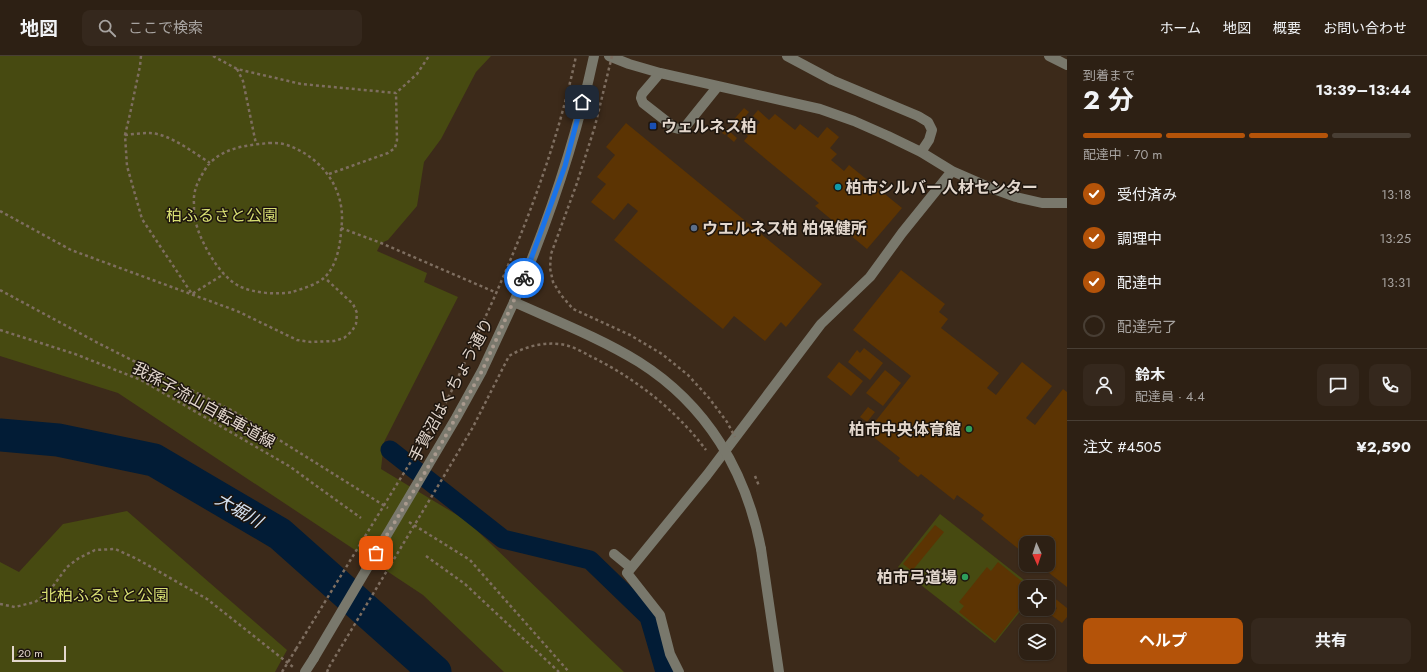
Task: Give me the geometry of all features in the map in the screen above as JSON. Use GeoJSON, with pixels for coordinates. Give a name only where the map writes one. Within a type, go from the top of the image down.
{"type":"FeatureCollection","features":[{"type":"Feature","properties":{"kind":"street","name":"手賀沼はくちょう通り"},"geometry":{"type":"LineString","coordinates":[[305,672],[427,469],[482,371],[514,302],[542,231],[565,166],[594,56]]}},
{"type":"Feature","properties":{"kind":"street"},"geometry":{"type":"LineString","coordinates":[[609,56],[629,64],[660,73],[820,109],[874,130],[921,152],[952,171],[1016,197],[1042,203],[1067,203]]}},
{"type":"Feature","properties":{"kind":"street"},"geometry":{"type":"LineString","coordinates":[[787,56],[832,80],[918,116],[928,122],[932,130],[921,152]]}},
{"type":"Feature","properties":{"kind":"street"},"geometry":{"type":"LineString","coordinates":[[1049,56],[1067,65]]}},
{"type":"Feature","properties":{"kind":"street"},"geometry":{"type":"LineString","coordinates":[[660,73],[642,94],[641,98],[643,103],[674,128],[679,129],[685,127],[718,86]]}},
{"type":"Feature","properties":{"kind":"street"},"geometry":{"type":"LineString","coordinates":[[679,672],[670,654],[660,615],[627,573],[707,475],[821,324],[870,277],[902,233],[952,171]]}},
{"type":"Feature","properties":{"kind":"street"},"geometry":{"type":"LineString","coordinates":[[514,302],[615,348],[661,377],[698,411],[715,434],[729,457],[756,521],[778,672]]}},
{"type":"Feature","properties":{"kind":"street"},"geometry":{"type":"LineString","coordinates":[[614,554],[631,568]]}},
{"type":"Feature","properties":{"kind":"path"},"geometry":{"type":"LineString","coordinates":[[141,56],[125,135],[127,166],[142,219],[192,294]]}},
{"type":"Feature","properties":{"kind":"path"},"geometry":{"type":"LineString","coordinates":[[213,56],[237,69],[301,84],[396,93],[417,74],[429,56]]}},
{"type":"Feature","properties":{"kind":"path"},"geometry":{"type":"LineString","coordinates":[[282,672],[442,410],[497,293],[539,186],[555,136],[576,56]]}},
{"type":"Feature","properties":{"kind":"path"},"geometry":{"type":"LineString","coordinates":[[612,56],[595,126],[577,183],[551,254],[550,268],[553,282],[560,295],[573,309],[630,335],[662,354],[688,375],[709,398],[727,422],[738,442]]}},
{"type":"Feature","properties":{"kind":"path"},"geometry":{"type":"LineString","coordinates":[[237,69],[243,81],[256,144]]}},
{"type":"Feature","properties":{"kind":"path"},"geometry":{"type":"LineString","coordinates":[[328,174],[388,153],[395,148],[397,140],[396,93]]}},
{"type":"Feature","properties":{"kind":"path"},"geometry":{"type":"LineString","coordinates":[[125,135],[151,133],[164,136],[210,163]]}},
{"type":"Feature","properties":{"kind":"path"},"geometry":{"type":"LineString","coordinates":[[269,143],[286,145],[306,153],[316,161],[328,174],[335,186],[340,203],[342,220],[338,250],[325,278],[304,289],[284,294],[269,293],[239,286],[224,274],[213,260],[202,238],[195,219],[194,201],[196,184],[210,163],[223,154],[236,148],[269,143]]}},
{"type":"Feature","properties":{"kind":"path"},"geometry":{"type":"LineString","coordinates":[[0,211],[71,250],[237,311],[297,340],[311,342],[334,341],[344,338],[352,331],[356,324],[357,313],[353,304],[325,278]]}},
{"type":"Feature","properties":{"kind":"path"},"geometry":{"type":"LineString","coordinates":[[341,228],[381,243],[497,293]]}},
{"type":"Feature","properties":{"kind":"path"},"geometry":{"type":"LineString","coordinates":[[192,294],[224,274]]}},
{"type":"Feature","properties":{"kind":"path"},"geometry":{"type":"LineString","coordinates":[[0,290],[98,343],[233,411],[391,510]]}},
{"type":"Feature","properties":{"kind":"path","name":"我孫子流山自転車道線"},"geometry":{"type":"LineString","coordinates":[[0,330],[76,354],[141,380],[289,466],[361,518]]}},
{"type":"Feature","properties":{"kind":"path"},"geometry":{"type":"LineString","coordinates":[[327,672],[444,478],[473,427],[509,356],[519,350],[544,344],[565,345],[610,366],[646,390],[674,414],[710,455]]}},
{"type":"Feature","properties":{"kind":"path"},"geometry":{"type":"LineString","coordinates":[[754,475],[760,489]]}},
{"type":"Feature","properties":{"kind":"path"},"geometry":{"type":"LineString","coordinates":[[404,519],[470,560],[569,672]]}},
{"type":"Feature","properties":{"kind":"path"},"geometry":{"type":"LineString","coordinates":[[0,604],[15,607],[35,602],[48,593],[67,567],[79,558],[95,550],[115,549],[137,559],[207,599],[294,667]]}},
{"type":"Feature","properties":{"kind":"path"},"geometry":{"type":"LineString","coordinates":[[426,556],[465,584],[558,672]]}},
{"type":"Feature","properties":{"kind":"green space","name":"柏ふるさと公園"},"geometry":{"type":"Polygon","coordinates":[[[0,56],[491,56],[476,72],[441,139],[424,162],[417,206],[388,240],[381,243],[377,251],[427,273],[424,282],[458,297],[384,442],[381,469],[467,521],[624,672],[504,672],[423,595],[118,393],[0,356],[0,56]]]}},
{"type":"Feature","properties":{"kind":"green space","name":"北柏ふるさと公園"},"geometry":{"type":"Polygon","coordinates":[[[127,511],[287,650],[275,672],[0,672],[0,562],[19,572],[63,524],[127,511]]]}},
{"type":"Feature","properties":{"kind":"green space","name":"柏市弓道場"},"geometry":{"type":"Polygon","coordinates":[[[940,514],[1024,580],[1019,580],[1019,613],[995,643],[898,567],[940,514]]]}},
{"type":"Feature","properties":{"kind":"building"},"geometry":{"type":"Polygon","coordinates":[[[744,108],[749,112],[736,128],[730,124],[744,108]]]}},
{"type":"Feature","properties":{"kind":"building","name":"柏市シルバー人材センター"},"geometry":{"type":"Polygon","coordinates":[[[758,110],[769,120],[775,114],[795,130],[800,124],[818,138],[827,127],[839,137],[830,148],[837,154],[831,160],[844,171],[849,165],[902,208],[867,249],[815,206],[819,203],[744,141],[748,136],[741,130],[746,124],[753,130],[760,122],[753,116],[758,110]]]}},
{"type":"Feature","properties":{"kind":"building"},"geometry":{"type":"Polygon","coordinates":[[[626,123],[822,284],[786,327],[781,322],[765,341],[734,316],[723,329],[614,240],[638,211],[628,203],[614,220],[591,202],[606,184],[597,177],[615,155],[606,147],[626,123]]]}},
{"type":"Feature","properties":{"kind":"building"},"geometry":{"type":"Polygon","coordinates":[[[726,128],[729,130],[725,135],[722,133],[726,128]]]}},
{"type":"Feature","properties":{"kind":"building"},"geometry":{"type":"Polygon","coordinates":[[[730,132],[737,138],[734,142],[727,136],[730,132]]]}},
{"type":"Feature","properties":{"kind":"building","name":"柏市中央体育館"},"geometry":{"type":"Polygon","coordinates":[[[901,270],[945,304],[939,312],[948,319],[941,328],[999,373],[987,388],[996,395],[1022,362],[1052,386],[1026,418],[1035,425],[1063,389],[1067,392],[1067,587],[1048,572],[1055,572],[1055,536],[1019,536],[1019,549],[981,519],[984,515],[957,495],[954,500],[921,474],[918,477],[898,461],[900,458],[867,432],[911,376],[853,330],[901,270]]]}},
{"type":"Feature","properties":{"kind":"building"},"geometry":{"type":"Polygon","coordinates":[[[864,348],[883,363],[870,380],[848,362],[857,350],[860,353],[864,348]]]}},
{"type":"Feature","properties":{"kind":"building"},"geometry":{"type":"Polygon","coordinates":[[[839,362],[863,381],[851,396],[827,377],[839,362]]]}},
{"type":"Feature","properties":{"kind":"building"},"geometry":{"type":"Polygon","coordinates":[[[885,370],[901,383],[883,406],[866,393],[885,370]]]}},
{"type":"Feature","properties":{"kind":"building"},"geometry":{"type":"Polygon","coordinates":[[[868,407],[875,412],[867,422],[860,417],[868,407]]]}},
{"type":"Feature","properties":{"kind":"building"},"geometry":{"type":"Polygon","coordinates":[[[935,525],[944,532],[912,571],[903,564],[935,525]]]}},
{"type":"Feature","properties":{"kind":"building"},"geometry":{"type":"Polygon","coordinates":[[[998,562],[1020,580],[1019,580],[1019,611],[995,641],[959,612],[964,606],[959,602],[987,567],[991,571],[998,562]]]}},
{"type":"Feature","properties":{"kind":"building"},"geometry":{"type":"Polygon","coordinates":[[[1055,599],[1067,608],[1067,617],[1062,623],[1052,616],[1055,616],[1055,610],[1057,608],[1055,607],[1055,599]]]}},
{"type":"Feature","properties":{"kind":"waterway","name":"大堀川"},"geometry":{"type":"LineString","coordinates":[[0,435],[58,440],[154,460],[280,534],[435,672]]}},
{"type":"Feature","properties":{"kind":"waterway"},"geometry":{"type":"LineString","coordinates":[[390,450],[503,539],[590,560],[649,617],[665,672]]}},
{"type":"Feature","properties":{"kind":"way so far"},"geometry":{"type":"LineString","coordinates":[[376,553],[427,469],[482,371],[524,278]]}},
{"type":"Feature","properties":{"kind":"place","name":"ウェルネス柏"},"geometry":{"type":"Point","coordinates":[653,126]}},
{"type":"Feature","properties":{"kind":"place","name":"柏市シルバー人材センター"},"geometry":{"type":"Point","coordinates":[838,187]}},
{"type":"Feature","properties":{"kind":"place","name":"ウエルネス柏 柏保健所"},"geometry":{"type":"Point","coordinates":[694,228]}},
{"type":"Feature","properties":{"kind":"place","name":"柏市中央体育館"},"geometry":{"type":"Point","coordinates":[969,429]}},
{"type":"Feature","properties":{"kind":"place","name":"柏市弓道場"},"geometry":{"type":"Point","coordinates":[965,577]}},
{"type":"Feature","properties":{"kind":"route"},"geometry":{"type":"LineString","coordinates":[[524,278],[565,166],[582,102]]}}]}
